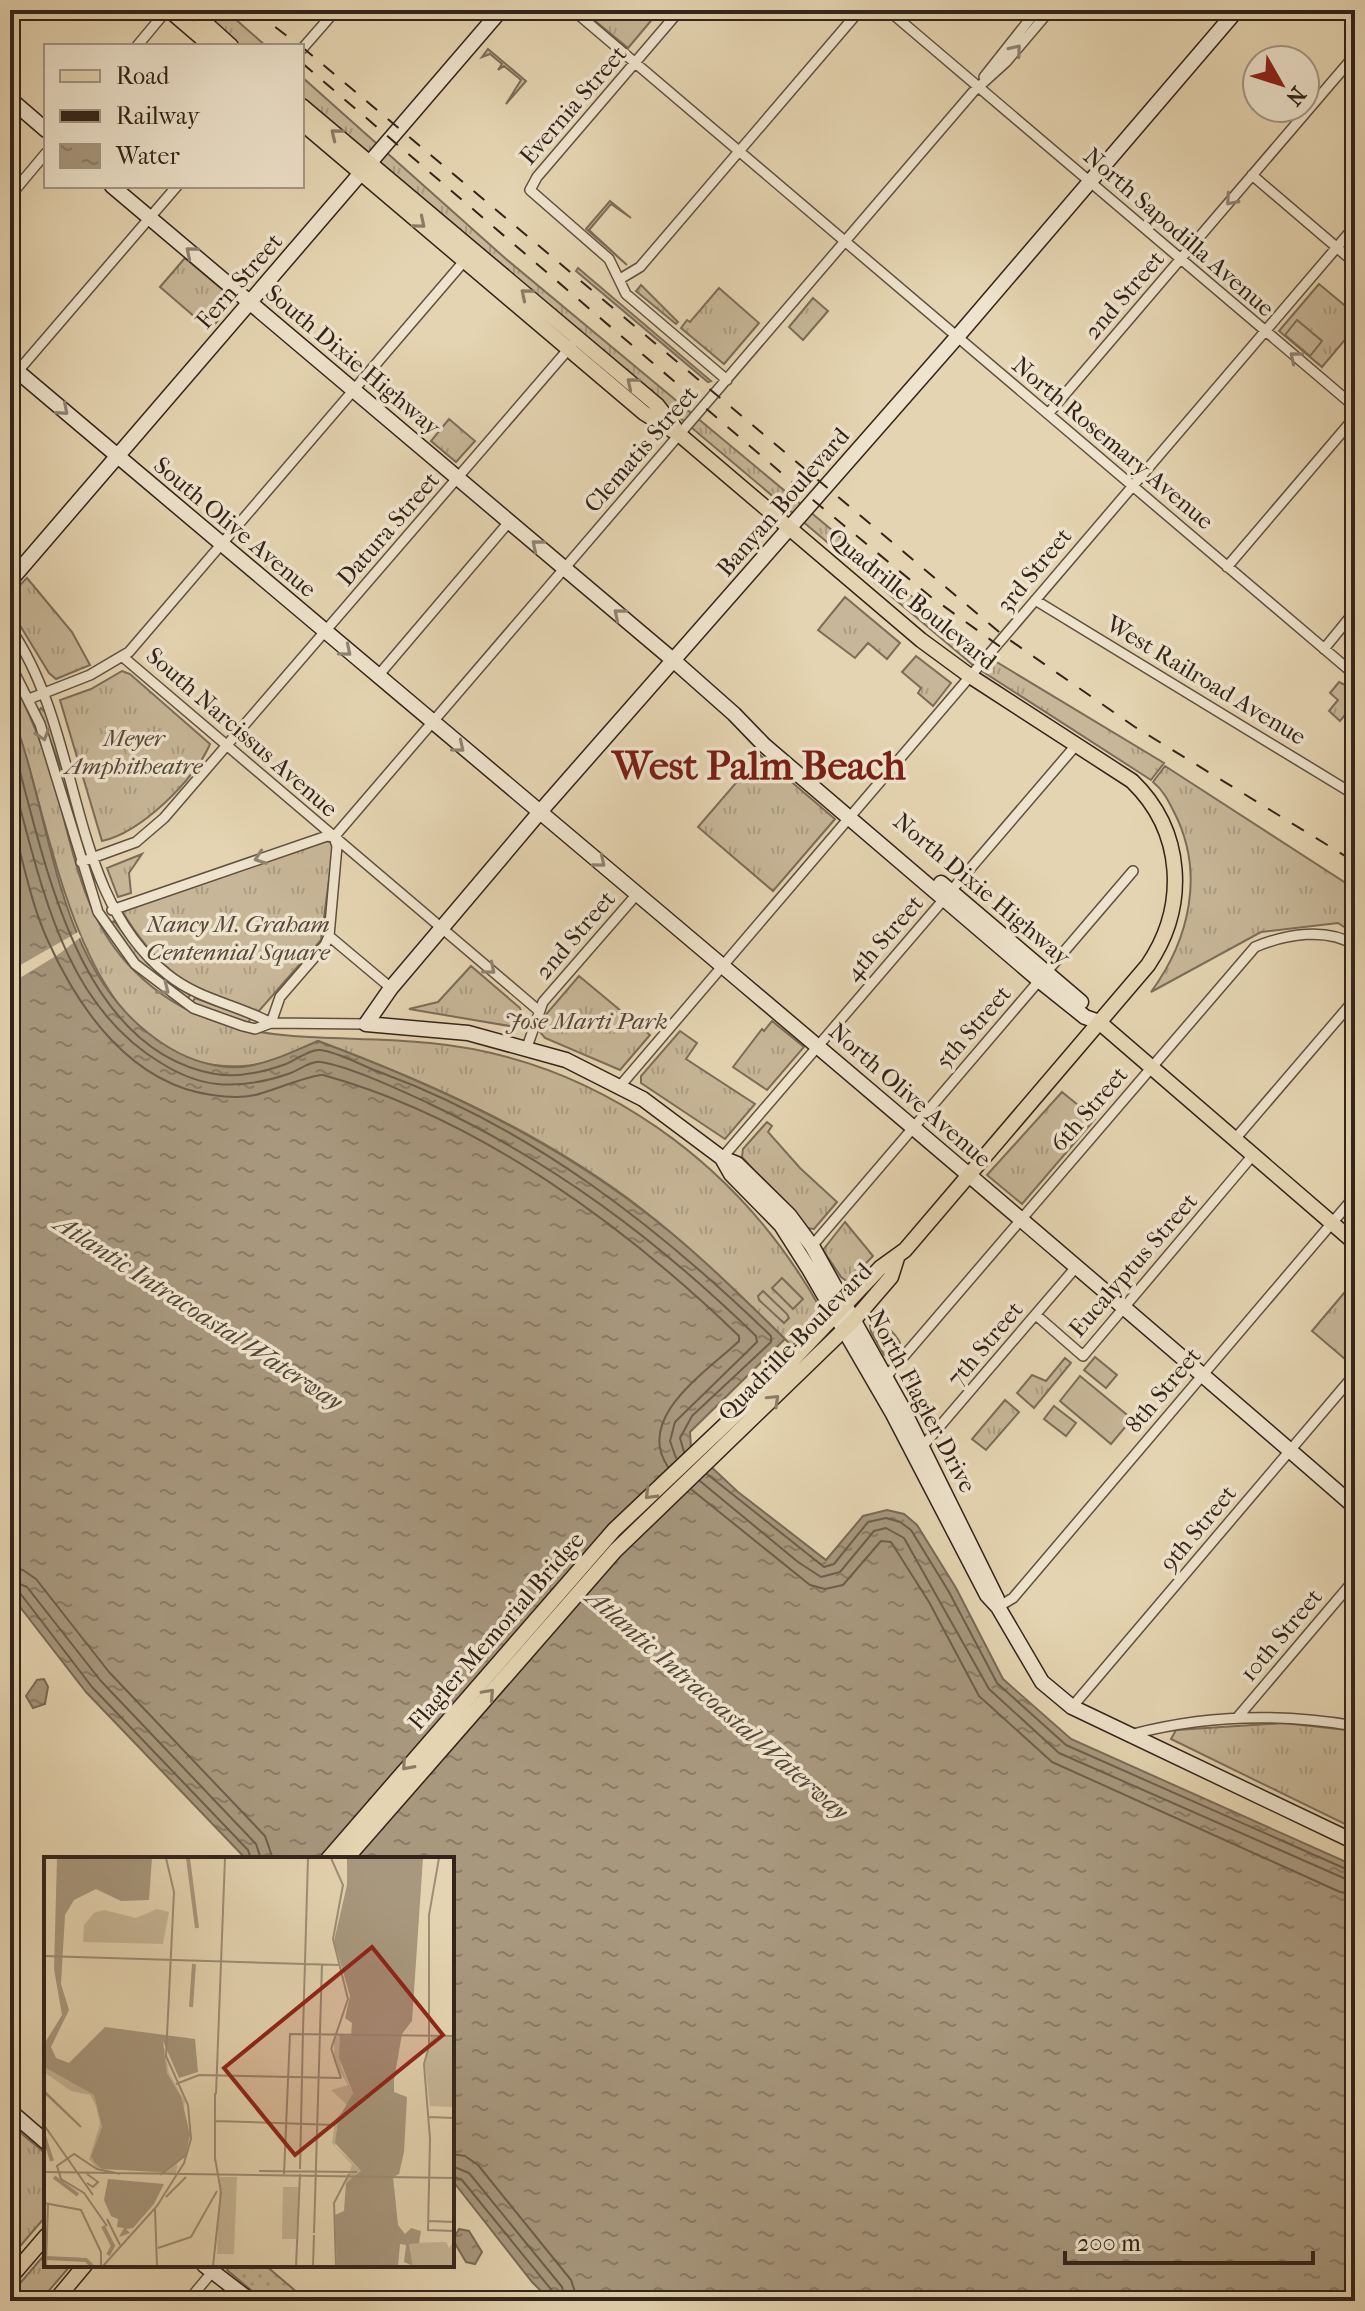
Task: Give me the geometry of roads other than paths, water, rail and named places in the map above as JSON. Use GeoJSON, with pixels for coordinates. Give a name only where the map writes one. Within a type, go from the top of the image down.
{"type":"FeatureCollection","features":[{"type":"Feature","properties":{"kind":"main road"},"geometry":{"type":"LineString","coordinates":[[168,10],[209,44]]}},
{"type":"Feature","properties":{"kind":"main road"},"geometry":{"type":"LineString","coordinates":[[191,10],[229,44]]}},
{"type":"Feature","properties":{"kind":"main road","name":"Quadrille Boulevard"},"geometry":{"type":"LineString","coordinates":[[304,108],[366,167],[469,256],[573,343],[657,405],[680,435],[914,634],[970,676],[1132,781],[1160,816],[1175,866],[1173,912],[1156,953],[897,1258],[880,1268],[845,1318],[711,1447]]}},
{"type":"Feature","properties":{"kind":"main road","name":"Quadrille Boulevard"},"geometry":{"type":"LineString","coordinates":[[304,124],[366,167]]}},
{"type":"Feature","properties":{"kind":"main road","name":"North Dixie Highway"},"geometry":{"type":"LineString","coordinates":[[1099,1022],[1355,1243]]}},
{"type":"Feature","properties":{"kind":"main road","name":"Flagler Memorial Bridge"},"geometry":{"type":"LineString","coordinates":[[330,1857],[601,1545],[711,1447]]}},
{"type":"Feature","properties":{"kind":"main road","name":"Flagler Memorial Bridge"},"geometry":{"type":"LineString","coordinates":[[348,1857],[615,1551],[711,1447]]}},
{"type":"Feature","properties":{"kind":"main road"},"geometry":{"type":"LineString","coordinates":[[10,2278],[44,2238]]}},
{"type":"Feature","properties":{"kind":"main road"},"geometry":{"type":"LineString","coordinates":[[55,2301],[83,2267]]}},
{"type":"Feature","properties":{"kind":"street"},"geometry":{"type":"LineString","coordinates":[[139,44],[168,10]]}},
{"type":"Feature","properties":{"kind":"street"},"geometry":{"type":"LineString","coordinates":[[304,47],[336,10]]}},
{"type":"Feature","properties":{"kind":"street","name":"Fern Street"},"geometry":{"type":"LineString","coordinates":[[10,581],[501,10]]}},
{"type":"Feature","properties":{"kind":"street","name":"North Rosemary Avenue"},"geometry":{"type":"LineString","coordinates":[[573,10],[1355,675]]}},
{"type":"Feature","properties":{"kind":"street","name":"Evernia Street"},"geometry":{"type":"LineString","coordinates":[[620,279],[609,259],[530,190],[680,10]]}},
{"type":"Feature","properties":{"kind":"street"},"geometry":{"type":"LineString","coordinates":[[727,380],[626,294],[620,279],[640,267],[860,10]]}},
{"type":"Feature","properties":{"kind":"street","name":"North Sapodilla Avenue"},"geometry":{"type":"LineString","coordinates":[[888,10],[1355,407]]}},
{"type":"Feature","properties":{"kind":"street","name":"Clematis Street"},"geometry":{"type":"LineString","coordinates":[[978,87],[998,56],[1037,10]]}},
{"type":"Feature","properties":{"kind":"street","name":"Clematis Street"},"geometry":{"type":"LineString","coordinates":[[334,837],[978,87],[1006,62],[1050,10]]}},
{"type":"Feature","properties":{"kind":"street","name":"Banyan Boulevard"},"geometry":{"type":"LineString","coordinates":[[366,1024],[391,988],[539,813],[957,337],[1237,10]]}},
{"type":"Feature","properties":{"kind":"street","name":"2nd Street"},"geometry":{"type":"LineString","coordinates":[[1048,414],[1353,61]]}},
{"type":"Feature","properties":{"kind":"street"},"geometry":{"type":"LineString","coordinates":[[10,99],[44,128]]}},
{"type":"Feature","properties":{"kind":"street"},"geometry":{"type":"LineString","coordinates":[[10,196],[44,155]]}},
{"type":"Feature","properties":{"kind":"street"},"geometry":{"type":"LineString","coordinates":[[1252,175],[1355,263]]}},
{"type":"Feature","properties":{"kind":"street","name":"South Dixie Highway"},"geometry":{"type":"LineString","coordinates":[[114,188],[565,568]]}},
{"type":"Feature","properties":{"kind":"street"},"geometry":{"type":"LineString","coordinates":[[14,368],[175,188]]}},
{"type":"Feature","properties":{"kind":"street","name":"3rd Street"},"geometry":{"type":"LineString","coordinates":[[620,1086],[1355,226]]}},
{"type":"Feature","properties":{"kind":"street"},"geometry":{"type":"LineString","coordinates":[[29,699],[123,657],[469,256]]}},
{"type":"Feature","properties":{"kind":"street","name":"Datura Street"},"geometry":{"type":"LineString","coordinates":[[81,862],[147,835],[230,744],[573,343]]}},
{"type":"Feature","properties":{"kind":"street","name":"South Olive Avenue"},"geometry":{"type":"LineString","coordinates":[[14,368],[431,723]]}},
{"type":"Feature","properties":{"kind":"street"},"geometry":{"type":"LineString","coordinates":[[1227,567],[1355,417]]}},
{"type":"Feature","properties":{"kind":"street"},"geometry":{"type":"LineString","coordinates":[[377,677],[509,522]]}},
{"type":"Feature","properties":{"kind":"street","name":"North Dixie Highway"},"geometry":{"type":"LineString","coordinates":[[565,568],[673,660],[756,737],[1043,976],[1085,1017],[1099,1022]]}},
{"type":"Feature","properties":{"kind":"street","name":"West Railroad Avenue"},"geometry":{"type":"LineString","coordinates":[[1035,600],[1355,795]]}},
{"type":"Feature","properties":{"kind":"street"},"geometry":{"type":"LineString","coordinates":[[1324,649],[1355,611]]}},
{"type":"Feature","properties":{"kind":"street","name":"North Flagler Drive"},"geometry":{"type":"LineString","coordinates":[[10,628],[46,693],[92,859],[112,910],[134,941],[157,965],[208,999],[271,1023],[437,1028],[527,1047],[593,1071],[620,1086],[670,1117],[722,1158],[737,1164],[789,1215],[812,1246],[893,1414],[987,1595],[998,1607],[1042,1682],[1072,1707],[1355,1842]]}},
{"type":"Feature","properties":{"kind":"street","name":"South Narcissus Avenue"},"geometry":{"type":"LineString","coordinates":[[123,657],[230,744],[334,837],[408,896],[538,1010]]}},
{"type":"Feature","properties":{"kind":"street","name":"North Flagler Drive"},"geometry":{"type":"LineString","coordinates":[[10,664],[29,699],[98,912],[121,949],[159,986],[203,1013],[255,1029],[271,1023]]}},
{"type":"Feature","properties":{"kind":"street","name":"North Olive Avenue"},"geometry":{"type":"LineString","coordinates":[[431,723],[818,1045],[1355,1507]]}},
{"type":"Feature","properties":{"kind":"street","name":"4th Street"},"geometry":{"type":"LineString","coordinates":[[722,1158],[1077,744]]}},
{"type":"Feature","properties":{"kind":"street"},"geometry":{"type":"LineString","coordinates":[[112,910],[327,836],[334,837],[337,846],[329,936],[325,945],[280,997],[271,1023]]}},
{"type":"Feature","properties":{"kind":"street","name":"5th Street"},"geometry":{"type":"LineString","coordinates":[[812,1246],[1133,871]]}},
{"type":"Feature","properties":{"kind":"street","name":"2nd Street"},"geometry":{"type":"LineString","coordinates":[[527,1047],[538,1010],[637,894]]}},
{"type":"Feature","properties":{"kind":"street","name":"6th Street"},"geometry":{"type":"LineString","coordinates":[[886,1377],[1255,947],[1273,939],[1328,933],[1355,945]]}},
{"type":"Feature","properties":{"kind":"street"},"geometry":{"type":"LineString","coordinates":[[329,936],[391,988]]}},
{"type":"Feature","properties":{"kind":"street"},"geometry":{"type":"LineString","coordinates":[[1235,1139],[1355,999]]}},
{"type":"Feature","properties":{"kind":"street","name":"Eucalyptus Street"},"geometry":{"type":"LineString","coordinates":[[1036,1315],[1083,1356],[1253,1155]]}},
{"type":"Feature","properties":{"kind":"street","name":"North Flagler Drive"},"geometry":{"type":"LineString","coordinates":[[722,1158],[731,1174],[781,1225],[886,1377],[995,1591],[998,1607]]}},
{"type":"Feature","properties":{"kind":"street","name":"8th Street"},"geometry":{"type":"LineString","coordinates":[[998,1607],[1013,1598],[1355,1196]]}},
{"type":"Feature","properties":{"kind":"street","name":"7th Street"},"geometry":{"type":"LineString","coordinates":[[922,1447],[1077,1266]]}},
{"type":"Feature","properties":{"kind":"street","name":"9th Street"},"geometry":{"type":"LineString","coordinates":[[1072,1707],[1355,1374]]}},
{"type":"Feature","properties":{"kind":"street","name":"10th Street"},"geometry":{"type":"LineString","coordinates":[[1237,1718],[1355,1579]]}},
{"type":"Feature","properties":{"kind":"street"},"geometry":{"type":"LineString","coordinates":[[1129,1735],[1183,1723],[1237,1718],[1299,1718],[1355,1726]]}},
{"type":"Feature","properties":{"kind":"street"},"geometry":{"type":"LineString","coordinates":[[10,2111],[44,2140]]}},
{"type":"Feature","properties":{"kind":"street"},"geometry":{"type":"LineString","coordinates":[[188,2301],[212,2267],[251,2301]]}},
{"type":"Feature","properties":{"kind":"water","name":"Atlantic Intracoastal Waterway"},"geometry":{"type":"Polygon","coordinates":[[[10,708],[63,894],[79,939],[101,980],[130,1017],[168,1047],[218,1066],[258,1064],[318,1041],[486,1113],[603,1182],[679,1239],[785,1339],[690,1432],[691,1448],[738,1492],[826,1560],[863,1516],[887,1510],[904,1514],[917,1525],[956,1588],[1003,1679],[1071,1739],[1355,1866],[1355,2301],[551,2301],[532,2282],[454,2183],[454,1857],[244,1857],[86,1692],[10,1594],[10,708]]]}},
{"type":"Feature","properties":{"kind":"water"},"geometry":{"type":"Polygon","coordinates":[[[44,1679],[48,1687],[45,1704],[33,1708],[26,1696],[37,1680],[44,1679]]]}},
{"type":"Feature","properties":{"kind":"water"},"geometry":{"type":"Polygon","coordinates":[[[459,2229],[469,2231],[482,2252],[475,2264],[466,2262],[454,2238],[459,2229]]]}},
{"type":"Feature","properties":{"kind":"railway"},"geometry":{"type":"LineString","coordinates":[[253,10],[297,44]]}},
{"type":"Feature","properties":{"kind":"railway"},"geometry":{"type":"LineString","coordinates":[[304,49],[1004,636],[1135,727],[1355,862]]}},
{"type":"Feature","properties":{"kind":"railway"},"geometry":{"type":"LineString","coordinates":[[304,65],[813,500],[931,597],[1002,648]]}},
{"type":"Feature","properties":{"kind":"district","name":"West Palm Beach"},"geometry":{"type":"Point","coordinates":[759,765]}},
{"type":"Feature","properties":{"kind":"park label","name":"Meyer Amphitheatre"},"geometry":{"type":"Point","coordinates":[134,752]}},
{"type":"Feature","properties":{"kind":"park label","name":"Nancy M. Graham Centennial Square"},"geometry":{"type":"Point","coordinates":[238,938]}},
{"type":"Feature","properties":{"kind":"park label","name":"Jose Marti Park"},"geometry":{"type":"Point","coordinates":[586,1021]}}]}
